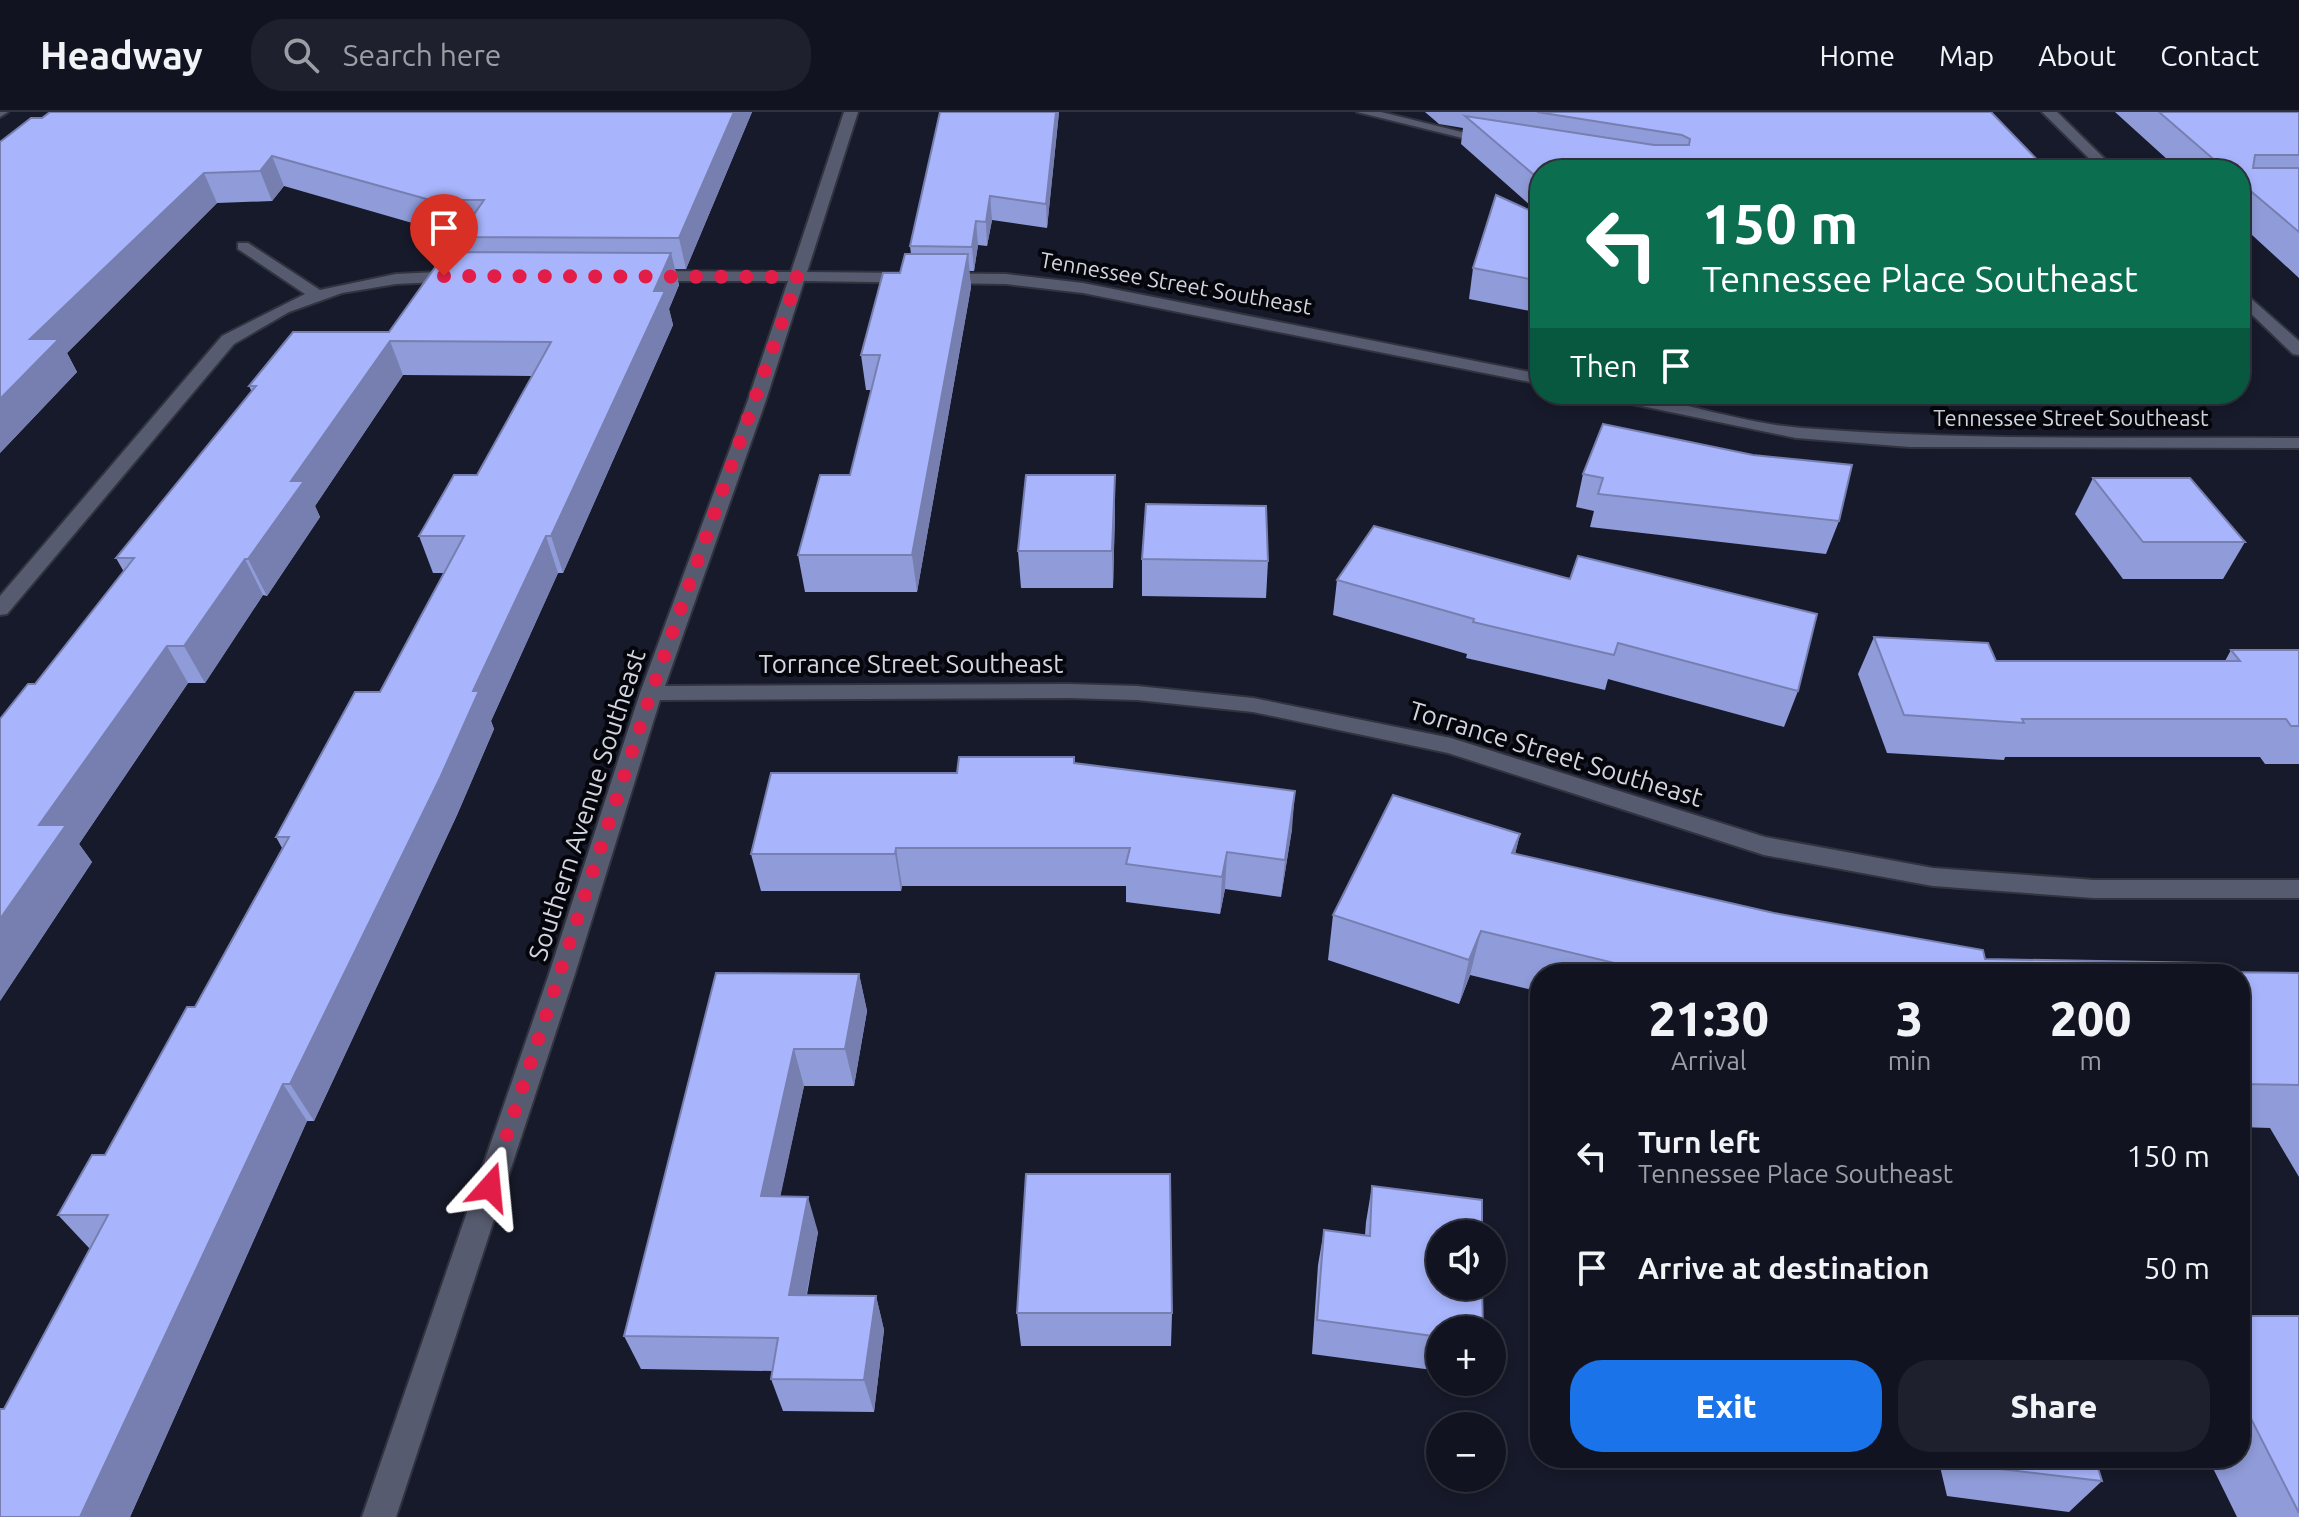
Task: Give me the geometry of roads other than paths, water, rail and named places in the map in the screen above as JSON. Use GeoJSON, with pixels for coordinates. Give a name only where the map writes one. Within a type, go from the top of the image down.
{"type":"FeatureCollection","features":[{"type":"Feature","properties":{"kind":"street","name":"Southern Avenue Southeast"},"geometry":{"type":"LineString","coordinates":[[379,1517],[561,977],[651,693],[798,277],[851,112]]}},
{"type":"Feature","properties":{"kind":"street"},"geometry":{"type":"LineString","coordinates":[[1364,112],[1460,137],[1506,144]]}},
{"type":"Feature","properties":{"kind":"street"},"geometry":{"type":"LineString","coordinates":[[2049,112],[2099,160]]}},
{"type":"Feature","properties":{"kind":"street"},"geometry":{"type":"LineString","coordinates":[[243,246],[315,294]]}},
{"type":"Feature","properties":{"kind":"street"},"geometry":{"type":"LineString","coordinates":[[0,609],[228,340],[267,313],[315,294],[363,282],[413,276],[475,276]]}},
{"type":"Feature","properties":{"kind":"street","name":"Tennessee Street Southeast"},"geometry":{"type":"LineString","coordinates":[[631,276],[1006,279],[1083,288],[1305,329],[1530,377]]}},
{"type":"Feature","properties":{"kind":"street"},"geometry":{"type":"LineString","coordinates":[[2250,303],[2299,350]]}},
{"type":"Feature","properties":{"kind":"street","name":"Tennessee Street Southeast"},"geometry":{"type":"LineString","coordinates":[[1656,404],[1796,433],[1910,442],[2299,443]]}},
{"type":"Feature","properties":{"kind":"street","name":"Torrance Street Southeast"},"geometry":{"type":"LineString","coordinates":[[651,693],[1069,691],[1137,693],[1253,705],[1451,746],[1764,846],[1933,877],[2094,889],[2299,889]]}}]}
